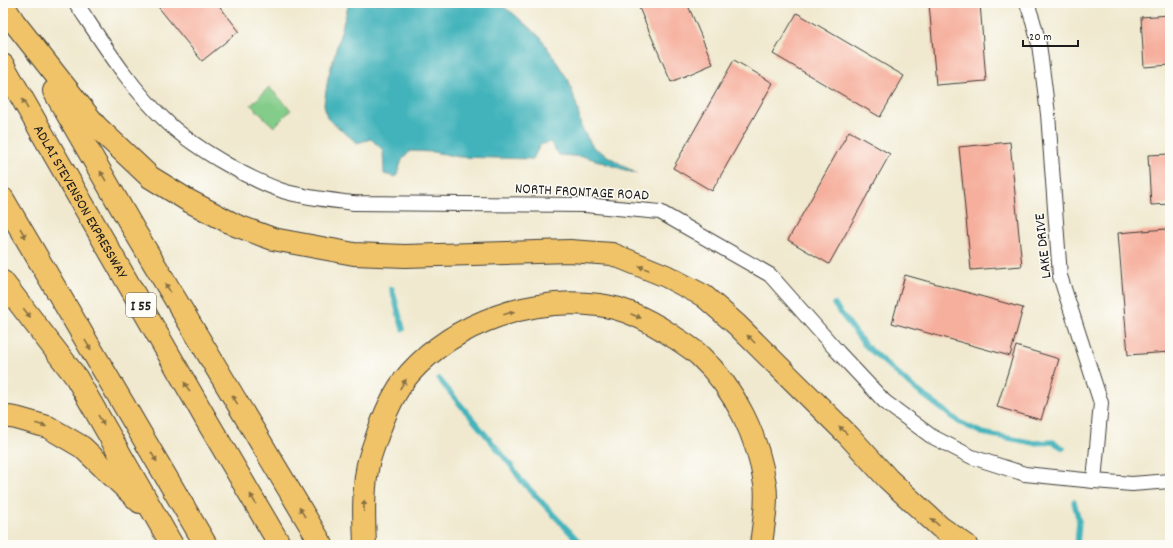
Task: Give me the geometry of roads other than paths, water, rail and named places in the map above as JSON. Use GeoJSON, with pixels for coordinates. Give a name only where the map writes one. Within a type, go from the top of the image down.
{"type":"FeatureCollection","features":[{"type":"Feature","properties":{"kind":"highway"},"geometry":{"type":"LineString","coordinates":[[8,13],[134,230],[322,545]]}},
{"type":"Feature","properties":{"kind":"highway"},"geometry":{"type":"LineString","coordinates":[[8,13],[96,126],[150,177],[189,201],[235,225],[273,239],[354,254],[405,256],[570,251],[612,254],[666,276],[704,296],[737,325],[849,436],[888,479],[940,527],[966,545]]}},
{"type":"Feature","properties":{"kind":"highway","name":"ADLAI STEVENSON EXPRESSWAY"},"geometry":{"type":"LineString","coordinates":[[3,65],[207,421],[280,545]]}},
{"type":"Feature","properties":{"kind":"highway"},"geometry":{"type":"LineString","coordinates":[[3,199],[206,545]]}},
{"type":"Feature","properties":{"kind":"highway"},"geometry":{"type":"LineString","coordinates":[[3,282],[76,377],[172,545]]}},
{"type":"Feature","properties":{"kind":"highway"},"geometry":{"type":"LineString","coordinates":[[365,545],[364,507],[367,468],[392,399],[410,373],[438,348],[467,329],[500,315],[537,305],[571,303],[600,305],[626,312],[654,323],[699,354],[718,374],[749,426],[760,455],[766,486],[765,516],[761,545]]}},
{"type":"Feature","properties":{"kind":"highway"},"geometry":{"type":"LineString","coordinates":[[3,416],[16,418],[48,428],[82,447],[154,515]]}},
{"type":"Feature","properties":{"kind":"street","name":"NORTH FRONTAGE ROAD"},"geometry":{"type":"LineString","coordinates":[[76,3],[116,64],[168,123],[204,151],[251,178],[283,191],[321,199],[354,203],[585,205],[660,212],[770,275],[838,352],[885,402],[931,436],[972,457],[1025,474],[1132,484],[1170,481]]}},
{"type":"Feature","properties":{"kind":"street","name":"LAKE DRIVE"},"geometry":{"type":"LineString","coordinates":[[1027,3],[1039,44],[1048,114],[1060,276],[1101,403],[1094,481]]}},
{"type":"Feature","properties":{"kind":"water"},"geometry":{"type":"Polygon","coordinates":[[[349,3],[498,3],[514,14],[541,38],[569,81],[578,110],[581,127],[593,147],[637,174],[586,157],[559,155],[550,142],[540,145],[533,159],[459,157],[433,152],[410,151],[402,160],[396,177],[384,174],[383,150],[371,139],[357,143],[327,118],[324,104],[328,78],[349,3]]]}},
{"type":"Feature","properties":{"kind":"waterway"},"geometry":{"type":"LineString","coordinates":[[392,289],[403,329]]}},
{"type":"Feature","properties":{"kind":"waterway"},"geometry":{"type":"LineString","coordinates":[[834,304],[865,345],[909,384],[959,422],[982,433],[1034,443],[1053,442],[1063,448]]}},
{"type":"Feature","properties":{"kind":"waterway"},"geometry":{"type":"LineString","coordinates":[[439,379],[510,464],[521,480],[582,545]]}},
{"type":"Feature","properties":{"kind":"waterway"},"geometry":{"type":"LineString","coordinates":[[1074,502],[1079,521],[1077,545]]}}]}
